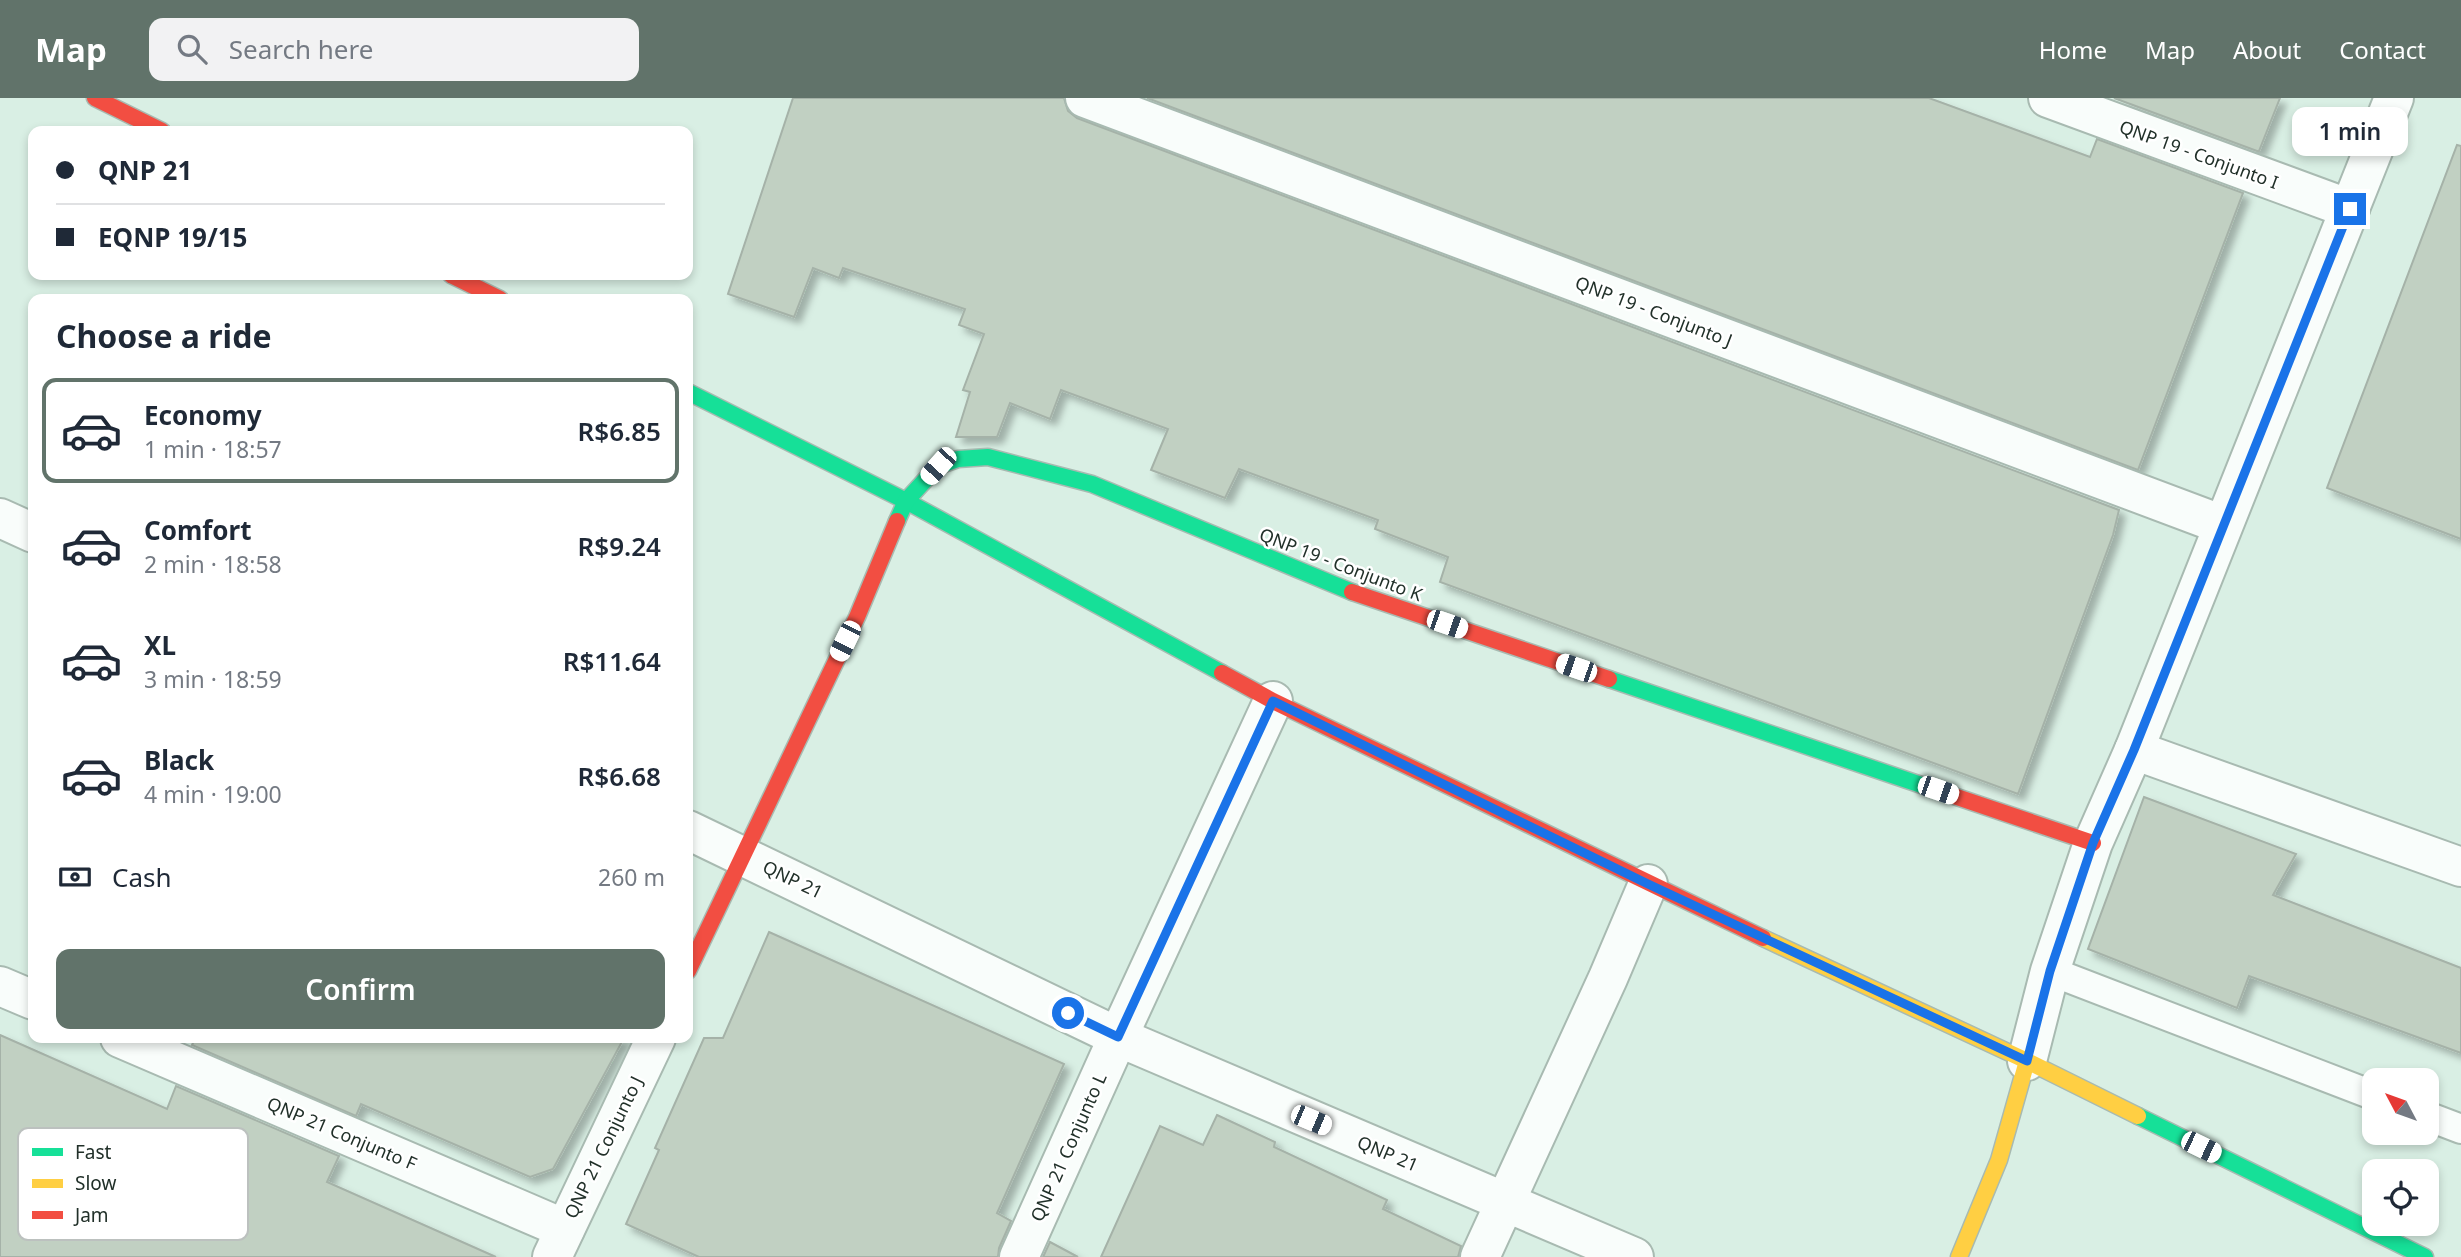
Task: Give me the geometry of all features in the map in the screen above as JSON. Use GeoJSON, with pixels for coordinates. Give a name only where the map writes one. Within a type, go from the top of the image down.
{"type":"FeatureCollection","features":[{"type":"Feature","properties":{"kind":"street"},"geometry":{"type":"LineString","coordinates":[[96,98],[152,126]]}},
{"type":"Feature","properties":{"kind":"street","name":"QNP 19 - Conjunto J"},"geometry":{"type":"LineString","coordinates":[[1085,98],[2223,524]]}},
{"type":"Feature","properties":{"kind":"street","name":"QNP 19 - Conjunto I"},"geometry":{"type":"LineString","coordinates":[[2048,98],[2350,209]]}},
{"type":"Feature","properties":{"kind":"street"},"geometry":{"type":"LineString","coordinates":[[1959,1257],[1999,1160],[2050,971],[2093,843],[2134,750],[2394,98]]}},
{"type":"Feature","properties":{"kind":"street"},"geometry":{"type":"LineString","coordinates":[[461,280],[490,294]]}},
{"type":"Feature","properties":{"kind":"street"},"geometry":{"type":"LineString","coordinates":[[693,394],[906,501],[1273,701],[1648,884],[2027,1061],[2425,1257]]}},
{"type":"Feature","properties":{"kind":"street","name":"QNP 19 - Conjunto K"},"geometry":{"type":"LineString","coordinates":[[906,501],[938,466],[958,459],[988,457],[1092,484],[1344,589],[2093,843]]}},
{"type":"Feature","properties":{"kind":"street","name":"QNP 21"},"geometry":{"type":"LineString","coordinates":[[906,501],[857,617],[743,855],[1118,1037],[1634,1257]]}},
{"type":"Feature","properties":{"kind":"street"},"geometry":{"type":"LineString","coordinates":[[0,518],[28,531]]}},
{"type":"Feature","properties":{"kind":"street"},"geometry":{"type":"LineString","coordinates":[[1118,1037],[1273,701]]}},
{"type":"Feature","properties":{"kind":"street"},"geometry":{"type":"LineString","coordinates":[[2134,750],[2461,867]]}},
{"type":"Feature","properties":{"kind":"street"},"geometry":{"type":"LineString","coordinates":[[693,832],[743,855],[693,960]]}},
{"type":"Feature","properties":{"kind":"street"},"geometry":{"type":"LineString","coordinates":[[1480,1257],[1608,978],[1648,884]]}},
{"type":"Feature","properties":{"kind":"street"},"geometry":{"type":"LineString","coordinates":[[0,986],[28,998]]}},
{"type":"Feature","properties":{"kind":"street","name":"QNP 21 Conjunto L"},"geometry":{"type":"LineString","coordinates":[[1019,1257],[1118,1037]]}},
{"type":"Feature","properties":{"kind":"street","name":"QNP 21 Conjunto F"},"geometry":{"type":"LineString","coordinates":[[131,1043],[558,1243]]}},
{"type":"Feature","properties":{"kind":"street","name":"QNP 21 Conjunto J"},"geometry":{"type":"LineString","coordinates":[[558,1243],[654,1043]]}},
{"type":"Feature","properties":{"kind":"lane"},"geometry":{"type":"LineString","coordinates":[[2050,971],[2362,1091]]}},
{"type":"Feature","properties":{"kind":"lane"},"geometry":{"type":"LineString","coordinates":[[2440,1121],[2461,1129]]}},
{"type":"Feature","properties":{"kind":"building"},"geometry":{"type":"Polygon","coordinates":[[[793,98],[1064,98],[1068,111],[1077,118],[2119,510],[2113,535],[2018,794],[1440,582],[1448,557],[1375,529],[1378,520],[1239,469],[1225,498],[1151,470],[1168,429],[1061,390],[1050,419],[1010,403],[997,437],[956,437],[970,392],[963,390],[984,334],[959,325],[965,309],[843,268],[839,278],[813,268],[794,317],[728,294],[793,98]]]}},
{"type":"Feature","properties":{"kind":"building"},"geometry":{"type":"Polygon","coordinates":[[[1147,98],[1929,98],[2090,157],[2097,139],[2243,193],[2138,470],[1147,98]]]}},
{"type":"Feature","properties":{"kind":"building"},"geometry":{"type":"Polygon","coordinates":[[[2114,98],[2280,98],[2257,151],[2114,98]]]}},
{"type":"Feature","properties":{"kind":"building"},"geometry":{"type":"Polygon","coordinates":[[[2457,145],[2461,146],[2461,539],[2327,488],[2457,145]]]}},
{"type":"Feature","properties":{"kind":"building"},"geometry":{"type":"Polygon","coordinates":[[[2144,797],[2296,854],[2273,895],[2461,968],[2461,1053],[2249,976],[2237,1008],[2088,949],[2144,797]]]}},
{"type":"Feature","properties":{"kind":"building"},"geometry":{"type":"Polygon","coordinates":[[[769,932],[1064,1064],[997,1213],[1011,1221],[999,1248],[998,1257],[699,1257],[626,1224],[659,1150],[655,1148],[704,1038],[723,1038],[769,932]]]}},
{"type":"Feature","properties":{"kind":"building"},"geometry":{"type":"Polygon","coordinates":[[[0,1035],[167,1109],[176,1086],[339,1156],[327,1182],[496,1257],[0,1257],[0,1035]]]}},
{"type":"Feature","properties":{"kind":"building"},"geometry":{"type":"Polygon","coordinates":[[[621,1043],[553,1169],[530,1177],[361,1104],[356,1116],[192,1045],[621,1043]]]}},
{"type":"Feature","properties":{"kind":"building"},"geometry":{"type":"Polygon","coordinates":[[[1217,1115],[1275,1142],[1274,1147],[1387,1200],[1383,1209],[1461,1246],[1458,1257],[1101,1257],[1160,1126],[1203,1145],[1217,1115]]]}},
{"type":"Feature","properties":{"kind":"building"},"geometry":{"type":"Polygon","coordinates":[[[1050,1242],[1078,1257],[1043,1257],[1050,1242]]]}},
{"type":"Feature","properties":{"kind":"traffic: fast"},"geometry":{"type":"LineString","coordinates":[[693,394],[906,501],[1222,673]]}},
{"type":"Feature","properties":{"kind":"traffic: fast"},"geometry":{"type":"LineString","coordinates":[[897,521],[906,501],[938,466],[958,459],[988,457],[1092,484],[1352,592]]}},
{"type":"Feature","properties":{"kind":"traffic: fast"},"geometry":{"type":"LineString","coordinates":[[1609,679],[1945,793]]}},
{"type":"Feature","properties":{"kind":"traffic: fast"},"geometry":{"type":"LineString","coordinates":[[2138,1116],[2425,1257]]}},
{"type":"Feature","properties":{"kind":"traffic: slow"},"geometry":{"type":"LineString","coordinates":[[1763,938],[2138,1116]]}},
{"type":"Feature","properties":{"kind":"traffic: slow"},"geometry":{"type":"LineString","coordinates":[[1959,1257],[1999,1160],[2027,1061]]}},
{"type":"Feature","properties":{"kind":"traffic: jam"},"geometry":{"type":"LineString","coordinates":[[95,98],[152,126]]}},
{"type":"Feature","properties":{"kind":"traffic: jam"},"geometry":{"type":"LineString","coordinates":[[461,280],[490,294]]}},
{"type":"Feature","properties":{"kind":"traffic: jam"},"geometry":{"type":"LineString","coordinates":[[693,961],[857,617],[897,521]]}},
{"type":"Feature","properties":{"kind":"traffic: jam"},"geometry":{"type":"LineString","coordinates":[[1352,592],[1609,679]]}},
{"type":"Feature","properties":{"kind":"traffic: jam"},"geometry":{"type":"LineString","coordinates":[[1222,673],[1273,701],[1763,938]]}},
{"type":"Feature","properties":{"kind":"traffic: jam"},"geometry":{"type":"LineString","coordinates":[[1945,793],[2093,843]]}},
{"type":"Feature","properties":{"kind":"route"},"geometry":{"type":"LineString","coordinates":[[1068,1013],[1118,1037],[1273,701],[1648,884],[2027,1061],[2050,971],[2093,843],[2134,750],[2350,209]]}}]}
